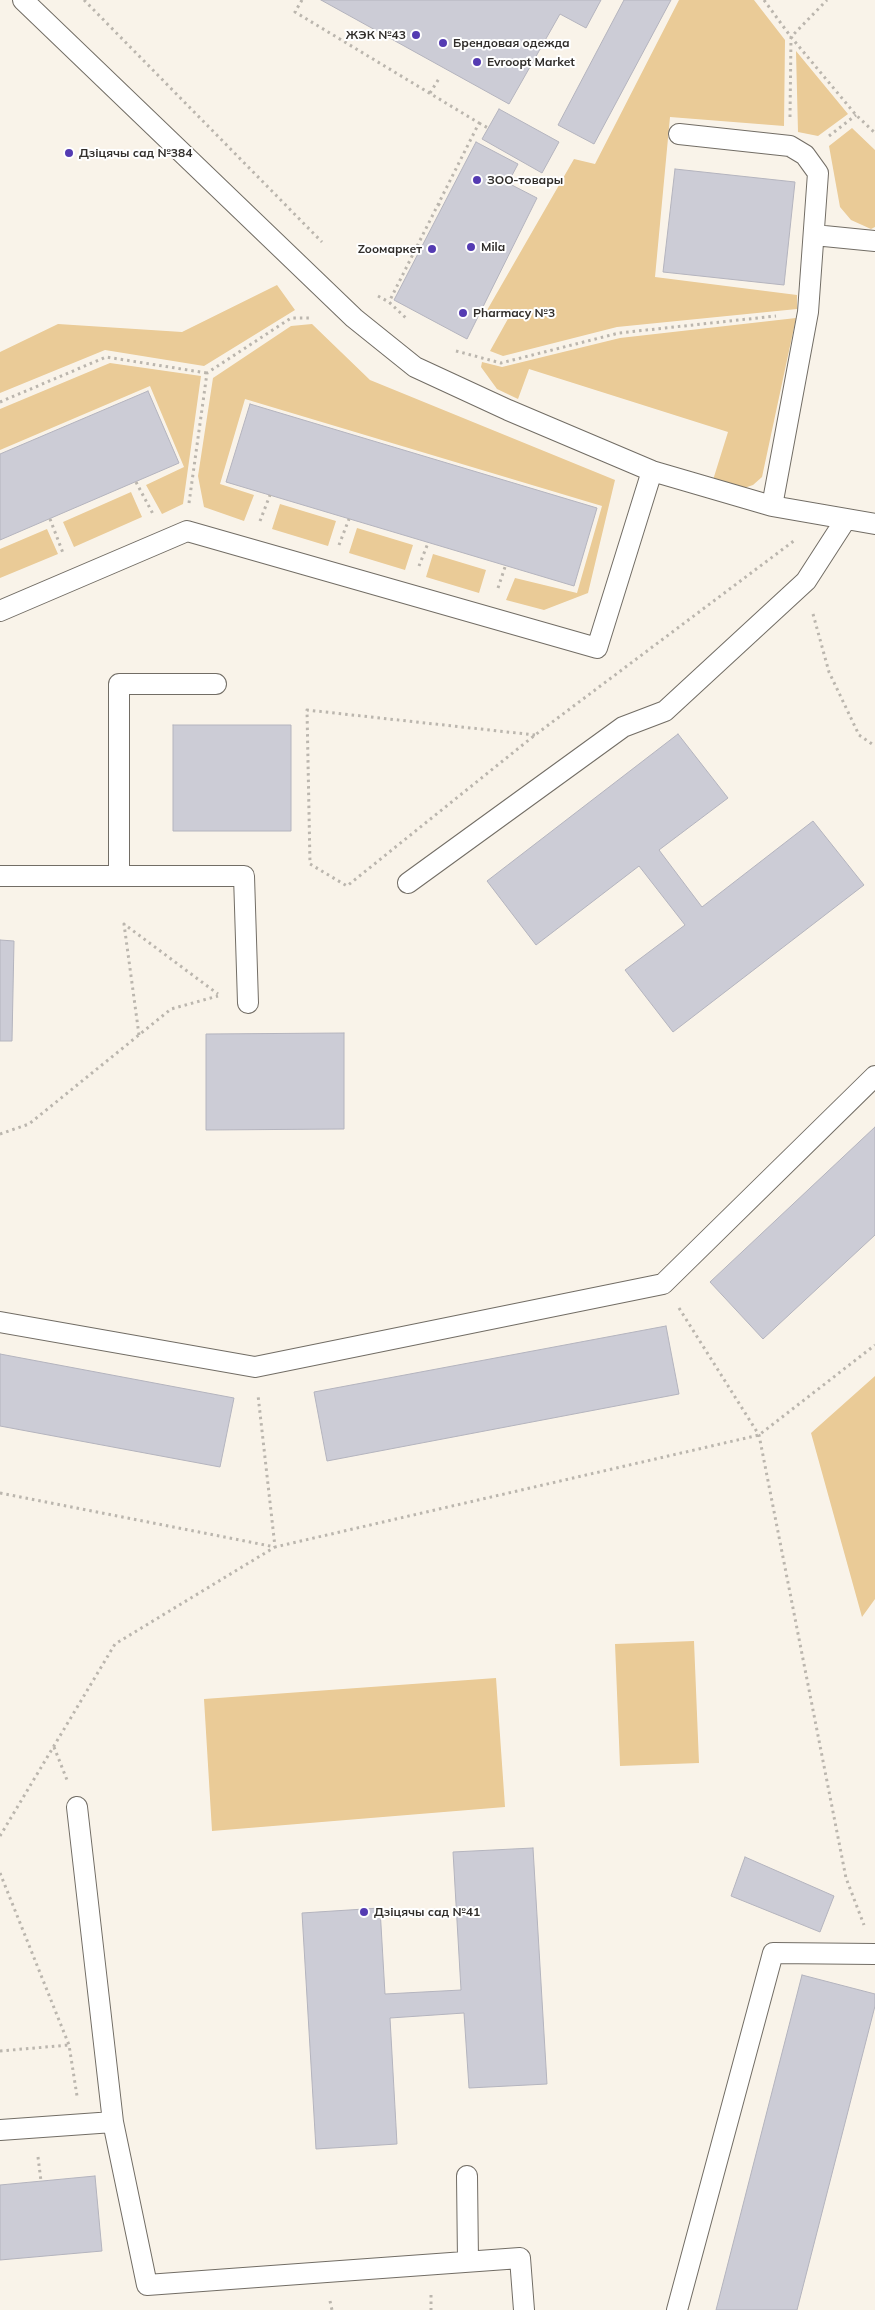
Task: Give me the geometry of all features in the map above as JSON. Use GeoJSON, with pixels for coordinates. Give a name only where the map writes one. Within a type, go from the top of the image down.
{"type":"FeatureCollection","features":[{"type":"Feature","properties":{"kind":"lane"},"geometry":{"type":"LineString","coordinates":[[23,0],[354,318],[415,367],[508,410],[652,471],[772,506],[875,524]]}},
{"type":"Feature","properties":{"kind":"lane"},"geometry":{"type":"LineString","coordinates":[[679,134],[790,146],[805,155],[818,173],[808,312],[772,506]]}},
{"type":"Feature","properties":{"kind":"lane"},"geometry":{"type":"LineString","coordinates":[[814,235],[875,241]]}},
{"type":"Feature","properties":{"kind":"lane"},"geometry":{"type":"LineString","coordinates":[[0,611],[187,531],[598,648],[652,471]]}},
{"type":"Feature","properties":{"kind":"lane"},"geometry":{"type":"LineString","coordinates":[[408,883],[623,727],[665,711],[806,581],[846,519]]}},
{"type":"Feature","properties":{"kind":"lane"},"geometry":{"type":"LineString","coordinates":[[120,876],[120,684],[216,684]]}},
{"type":"Feature","properties":{"kind":"lane"},"geometry":{"type":"LineString","coordinates":[[0,876],[244,876],[248,1003]]}},
{"type":"Feature","properties":{"kind":"lane"},"geometry":{"type":"LineString","coordinates":[[0,1322],[255,1367],[664,1284],[875,1076]]}},
{"type":"Feature","properties":{"kind":"lane"},"geometry":{"type":"LineString","coordinates":[[77,1807],[113,2122],[147,2285],[520,2258],[524,2310]]}},
{"type":"Feature","properties":{"kind":"lane"},"geometry":{"type":"LineString","coordinates":[[677,2310],[774,1952],[875,1954]]}},
{"type":"Feature","properties":{"kind":"lane"},"geometry":{"type":"LineString","coordinates":[[0,2130],[113,2122]]}},
{"type":"Feature","properties":{"kind":"lane"},"geometry":{"type":"LineString","coordinates":[[467,2176],[468,2261]]}},
{"type":"Feature","properties":{"kind":"path"},"geometry":{"type":"LineString","coordinates":[[84,0],[325,245]]}},
{"type":"Feature","properties":{"kind":"path"},"geometry":{"type":"LineString","coordinates":[[302,0],[295,12],[488,128]]}},
{"type":"Feature","properties":{"kind":"path"},"geometry":{"type":"LineString","coordinates":[[764,0],[791,37],[856,114],[875,133]]}},
{"type":"Feature","properties":{"kind":"path"},"geometry":{"type":"LineString","coordinates":[[790,146],[791,37],[827,0]]}},
{"type":"Feature","properties":{"kind":"path"},"geometry":{"type":"LineString","coordinates":[[430,93],[440,77]]}},
{"type":"Feature","properties":{"kind":"path"},"geometry":{"type":"LineString","coordinates":[[389,302],[479,123]]}},
{"type":"Feature","properties":{"kind":"path"},"geometry":{"type":"LineString","coordinates":[[438,204],[442,207]]}},
{"type":"Feature","properties":{"kind":"path"},"geometry":{"type":"LineString","coordinates":[[373,294],[389,302],[415,326]]}},
{"type":"Feature","properties":{"kind":"path"},"geometry":{"type":"LineString","coordinates":[[452,350],[501,363],[619,333],[808,312]]}},
{"type":"Feature","properties":{"kind":"path"},"geometry":{"type":"LineString","coordinates":[[0,402],[106,357],[207,373],[291,318],[354,318]]}},
{"type":"Feature","properties":{"kind":"path"},"geometry":{"type":"LineString","coordinates":[[188,509],[207,373]]}},
{"type":"Feature","properties":{"kind":"path"},"geometry":{"type":"LineString","coordinates":[[136,482],[156,522]]}},
{"type":"Feature","properties":{"kind":"path"},"geometry":{"type":"LineString","coordinates":[[260,522],[270,495]]}},
{"type":"Feature","properties":{"kind":"path"},"geometry":{"type":"LineString","coordinates":[[50,519],[65,559]]}},
{"type":"Feature","properties":{"kind":"path"},"geometry":{"type":"LineString","coordinates":[[336,555],[349,519]]}},
{"type":"Feature","properties":{"kind":"path"},"geometry":{"type":"LineString","coordinates":[[535,735],[307,710],[310,864],[346,886],[535,735],[797,539],[829,672],[859,735],[875,746]]}},
{"type":"Feature","properties":{"kind":"path"},"geometry":{"type":"LineString","coordinates":[[418,570],[428,543]]}},
{"type":"Feature","properties":{"kind":"path"},"geometry":{"type":"LineString","coordinates":[[496,594],[505,567]]}},
{"type":"Feature","properties":{"kind":"path"},"geometry":{"type":"LineString","coordinates":[[0,1134],[28,1124],[139,1036],[171,1009],[220,996],[124,924],[139,1036]]}},
{"type":"Feature","properties":{"kind":"path"},"geometry":{"type":"LineString","coordinates":[[677,1306],[759,1435],[846,1878],[865,1928]]}},
{"type":"Feature","properties":{"kind":"path"},"geometry":{"type":"LineString","coordinates":[[0,1836],[115,1644],[275,1547],[759,1435],[875,1345]]}},
{"type":"Feature","properties":{"kind":"path"},"geometry":{"type":"LineString","coordinates":[[258,1398],[275,1547]]}},
{"type":"Feature","properties":{"kind":"path"},"geometry":{"type":"LineString","coordinates":[[0,1493],[275,1547]]}},
{"type":"Feature","properties":{"kind":"path"},"geometry":{"type":"LineString","coordinates":[[54,1746],[77,1807]]}},
{"type":"Feature","properties":{"kind":"path"},"geometry":{"type":"LineString","coordinates":[[0,1873],[69,2045],[82,2125]]}},
{"type":"Feature","properties":{"kind":"path"},"geometry":{"type":"LineString","coordinates":[[0,2051],[69,2045]]}},
{"type":"Feature","properties":{"kind":"path"},"geometry":{"type":"LineString","coordinates":[[38,2155],[41,2181]]}},
{"type":"Feature","properties":{"kind":"path"},"geometry":{"type":"LineString","coordinates":[[330,2301],[332,2310]]}},
{"type":"Feature","properties":{"kind":"shaded area"},"geometry":{"type":"Polygon","coordinates":[[[679,0],[754,0],[785,40],[784,126],[670,117],[655,277],[797,295],[797,309],[617,327],[503,356],[490,351],[509,317],[486,312],[574,159],[595,164],[679,0]]]}},
{"type":"Feature","properties":{"kind":"shaded area"},"geometry":{"type":"Polygon","coordinates":[[[796,51],[848,114],[818,136],[798,132],[796,51]]]}},
{"type":"Feature","properties":{"kind":"shaded area"},"geometry":{"type":"Polygon","coordinates":[[[852,128],[875,150],[875,227],[871,229],[851,220],[840,207],[829,146],[852,128]]]}},
{"type":"Feature","properties":{"kind":"shaded area"},"geometry":{"type":"Polygon","coordinates":[[[277,285],[295,310],[204,366],[105,350],[0,393],[0,352],[58,324],[182,332],[277,285]]]}},
{"type":"Feature","properties":{"kind":"shaded area"},"geometry":{"type":"Polygon","coordinates":[[[796,318],[762,477],[753,485],[744,488],[713,480],[728,432],[529,369],[518,399],[497,389],[481,367],[482,362],[502,367],[620,338],[796,318]]]}},
{"type":"Feature","properties":{"kind":"shaded area"},"geometry":{"type":"Polygon","coordinates":[[[312,324],[370,380],[615,480],[588,593],[544,610],[506,600],[515,578],[577,593],[602,506],[245,399],[220,484],[254,495],[244,521],[204,507],[198,476],[213,378],[291,326],[312,324]]]}},
{"type":"Feature","properties":{"kind":"shaded area"},"geometry":{"type":"Polygon","coordinates":[[[110,363],[201,376],[183,504],[162,514],[146,485],[184,467],[150,386],[0,450],[0,409],[110,363]]]}},
{"type":"Feature","properties":{"kind":"shaded area"},"geometry":{"type":"Polygon","coordinates":[[[131,492],[142,517],[74,547],[63,522],[131,492]]]}},
{"type":"Feature","properties":{"kind":"shaded area"},"geometry":{"type":"Polygon","coordinates":[[[280,504],[336,521],[328,546],[272,529],[280,504]]]}},
{"type":"Feature","properties":{"kind":"shaded area"},"geometry":{"type":"Polygon","coordinates":[[[357,528],[413,545],[405,570],[349,553],[357,528]]]}},
{"type":"Feature","properties":{"kind":"shaded area"},"geometry":{"type":"Polygon","coordinates":[[[47,529],[58,554],[0,578],[0,549],[47,529]]]}},
{"type":"Feature","properties":{"kind":"shaded area"},"geometry":{"type":"Polygon","coordinates":[[[433,554],[486,570],[479,593],[426,577],[433,554]]]}},
{"type":"Feature","properties":{"kind":"shaded area"},"geometry":{"type":"Polygon","coordinates":[[[875,1376],[875,1599],[862,1617],[811,1433],[875,1376]]]}},
{"type":"Feature","properties":{"kind":"shaded area"},"geometry":{"type":"Polygon","coordinates":[[[694,1641],[699,1763],[620,1766],[615,1644],[694,1641]]]}},
{"type":"Feature","properties":{"kind":"shaded area"},"geometry":{"type":"Polygon","coordinates":[[[496,1678],[505,1807],[212,1831],[204,1699],[496,1678]]]}},
{"type":"Feature","properties":{"kind":"building"},"geometry":{"type":"Polygon","coordinates":[[[321,0],[601,0],[586,28],[560,14],[509,104],[321,0]]]}},
{"type":"Feature","properties":{"kind":"building"},"geometry":{"type":"Polygon","coordinates":[[[624,0],[671,0],[594,144],[558,125],[624,0]]]}},
{"type":"Feature","properties":{"kind":"building"},"geometry":{"type":"Polygon","coordinates":[[[499,109],[559,142],[542,173],[482,139],[499,109]]]}},
{"type":"Feature","properties":{"kind":"building"},"geometry":{"type":"Polygon","coordinates":[[[476,142],[518,164],[508,183],[537,198],[467,339],[394,300],[476,142]]]}},
{"type":"Feature","properties":{"kind":"building"},"geometry":{"type":"Polygon","coordinates":[[[675,169],[795,182],[784,285],[663,272],[675,169]]]}},
{"type":"Feature","properties":{"kind":"building"},"geometry":{"type":"Polygon","coordinates":[[[148,391],[179,463],[0,540],[0,454],[148,391]]]}},
{"type":"Feature","properties":{"kind":"building"},"geometry":{"type":"Polygon","coordinates":[[[250,404],[597,508],[574,586],[226,482],[250,404]]]}},
{"type":"Feature","properties":{"kind":"building"},"geometry":{"type":"Polygon","coordinates":[[[173,725],[291,725],[291,831],[173,831],[173,725]]]}},
{"type":"Feature","properties":{"kind":"building"},"geometry":{"type":"Polygon","coordinates":[[[678,734],[728,798],[659,850],[702,907],[813,821],[864,885],[673,1032],[625,970],[685,925],[639,866],[536,945],[487,881],[678,734]]]}},
{"type":"Feature","properties":{"kind":"building"},"geometry":{"type":"Polygon","coordinates":[[[0,940],[14,941],[12,1041],[0,1041],[0,940]]]}},
{"type":"Feature","properties":{"kind":"building"},"geometry":{"type":"Polygon","coordinates":[[[344,1033],[344,1129],[206,1130],[206,1034],[344,1033]]]}},
{"type":"Feature","properties":{"kind":"building"},"geometry":{"type":"Polygon","coordinates":[[[875,1127],[875,1235],[763,1339],[710,1282],[875,1127]]]}},
{"type":"Feature","properties":{"kind":"building"},"geometry":{"type":"Polygon","coordinates":[[[666,1326],[679,1394],[327,1461],[314,1392],[666,1326]]]}},
{"type":"Feature","properties":{"kind":"building"},"geometry":{"type":"Polygon","coordinates":[[[0,1354],[234,1398],[220,1467],[0,1426],[0,1354]]]}},
{"type":"Feature","properties":{"kind":"building"},"geometry":{"type":"Polygon","coordinates":[[[533,1848],[547,2084],[469,2088],[464,2013],[390,2018],[397,2144],[316,2149],[302,1913],[380,1908],[385,1994],[461,1990],[453,1852],[533,1848]]]}},
{"type":"Feature","properties":{"kind":"building"},"geometry":{"type":"Polygon","coordinates":[[[745,1857],[834,1896],[820,1932],[731,1896],[745,1857]]]}},
{"type":"Feature","properties":{"kind":"building"},"geometry":{"type":"Polygon","coordinates":[[[802,1975],[875,1994],[875,2006],[797,2310],[716,2310],[802,1975]]]}},
{"type":"Feature","properties":{"kind":"building"},"geometry":{"type":"Polygon","coordinates":[[[95,2176],[102,2251],[0,2260],[0,2185],[95,2176]]]}},
{"type":"Feature","properties":{"kind":"place","name":"ЖЭК №43"},"geometry":{"type":"Point","coordinates":[416,35]}},
{"type":"Feature","properties":{"kind":"place","name":"Брендовая одежда"},"geometry":{"type":"Point","coordinates":[443,43]}},
{"type":"Feature","properties":{"kind":"place","name":"Evroopt Market"},"geometry":{"type":"Point","coordinates":[477,62]}},
{"type":"Feature","properties":{"kind":"place","name":"Дзіцячы сад №384"},"geometry":{"type":"Point","coordinates":[69,153]}},
{"type":"Feature","properties":{"kind":"place","name":"ЗОО-товары"},"geometry":{"type":"Point","coordinates":[477,180]}},
{"type":"Feature","properties":{"kind":"place","name":"Mila"},"geometry":{"type":"Point","coordinates":[471,247]}},
{"type":"Feature","properties":{"kind":"place","name":"Zooмаркет"},"geometry":{"type":"Point","coordinates":[432,249]}},
{"type":"Feature","properties":{"kind":"place","name":"Pharmacy №3"},"geometry":{"type":"Point","coordinates":[463,313]}},
{"type":"Feature","properties":{"kind":"place","name":"Дзіцячы сад №41"},"geometry":{"type":"Point","coordinates":[364,1912]}}]}
